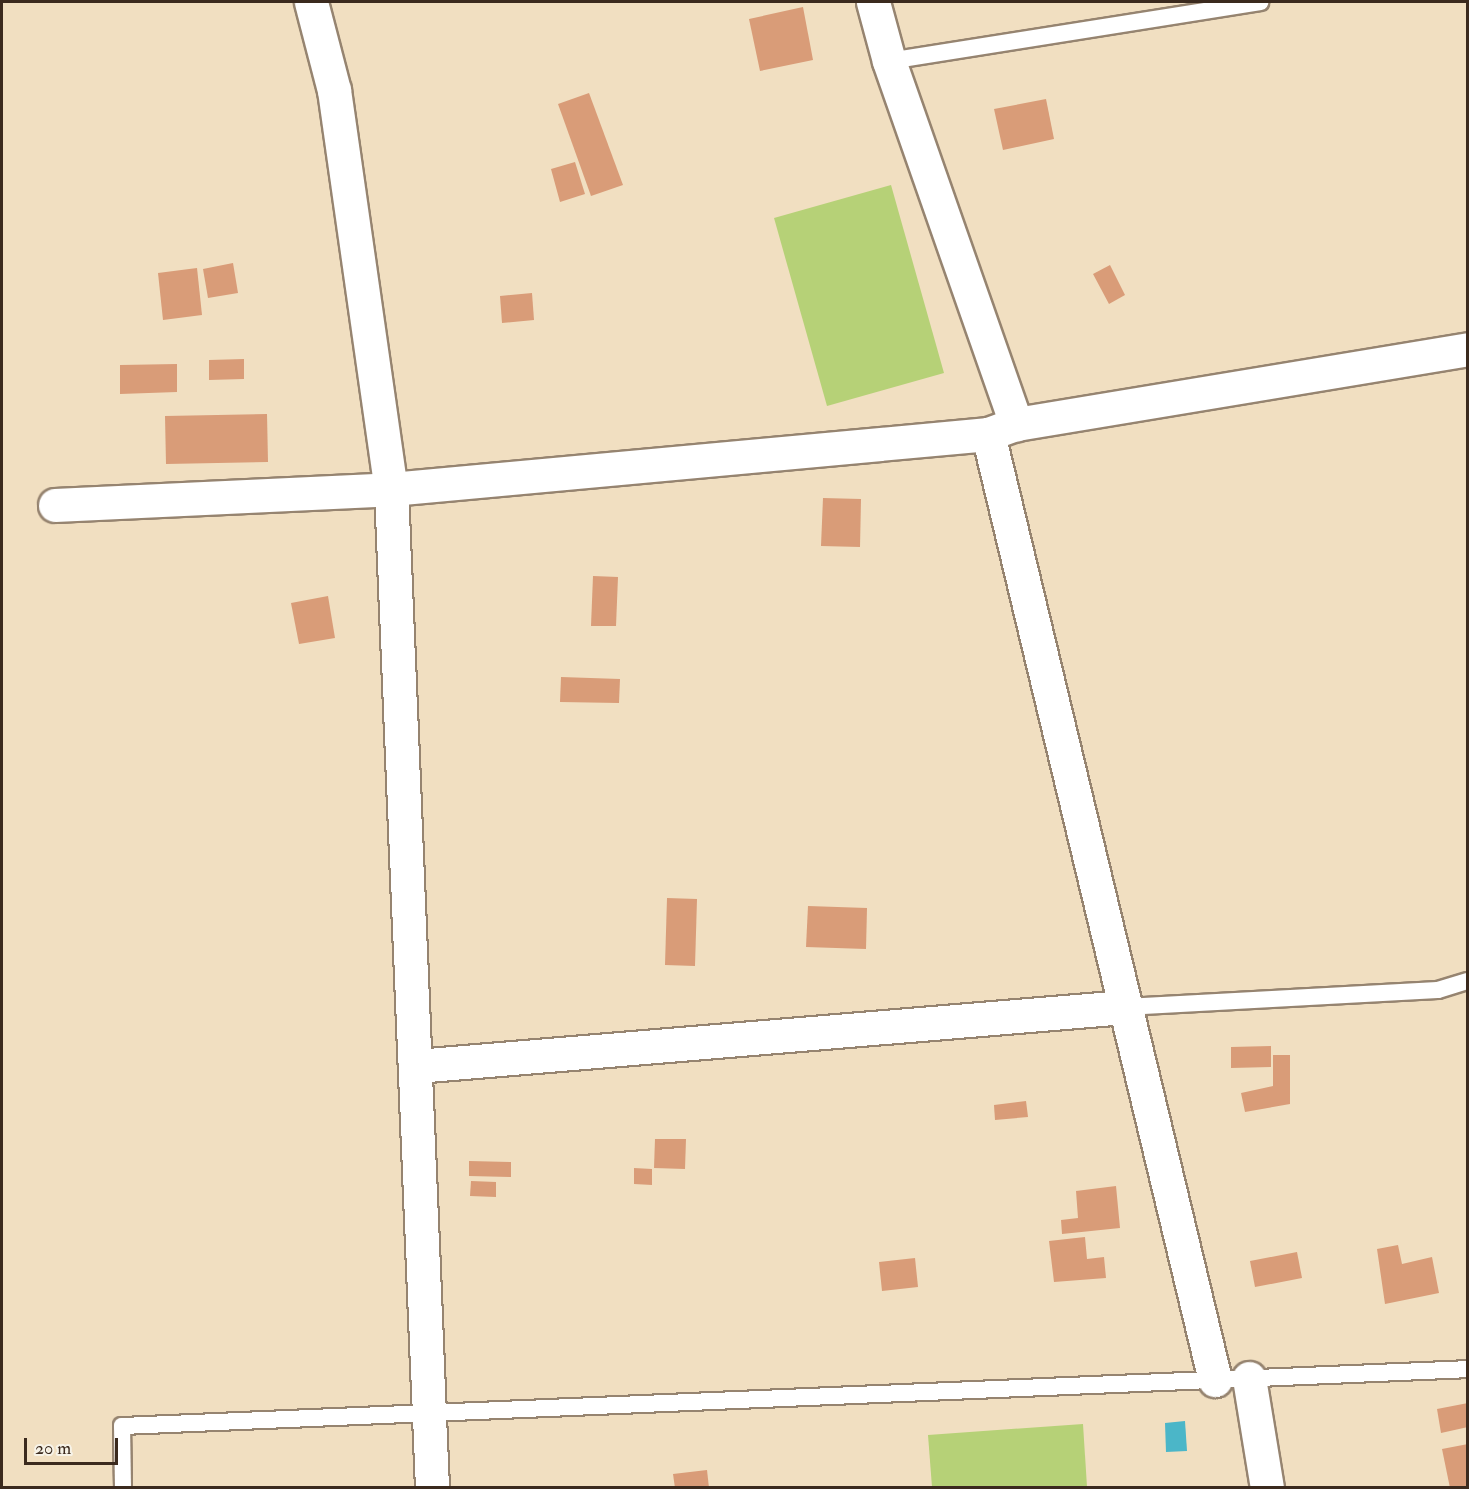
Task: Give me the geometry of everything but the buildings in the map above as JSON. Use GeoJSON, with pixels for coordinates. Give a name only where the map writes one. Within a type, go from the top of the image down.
{"type":"FeatureCollection","features":[{"type":"Feature","properties":{"kind":"street"},"geometry":{"type":"LineString","coordinates":[[311,2],[334,90],[391,489],[432,1488]]}},
{"type":"Feature","properties":{"kind":"street"},"geometry":{"type":"LineString","coordinates":[[873,2],[1002,429],[1125,1007],[1215,1380]]}},
{"type":"Feature","properties":{"kind":"street"},"geometry":{"type":"LineString","coordinates":[[55,505],[391,489],[1002,429],[1467,349]]}},
{"type":"Feature","properties":{"kind":"street"},"geometry":{"type":"LineString","coordinates":[[416,1066],[1125,1007]]}},
{"type":"Feature","properties":{"kind":"street"},"geometry":{"type":"LineString","coordinates":[[1249,1378],[1267,1488]]}},
{"type":"Feature","properties":{"kind":"lane"},"geometry":{"type":"LineString","coordinates":[[889,61],[1260,2]]}},
{"type":"Feature","properties":{"kind":"lane"},"geometry":{"type":"LineString","coordinates":[[1125,1007],[1438,990],[1467,981]]}},
{"type":"Feature","properties":{"kind":"lane"},"geometry":{"type":"LineString","coordinates":[[123,1488],[122,1426],[1467,1369]]}},
{"type":"Feature","properties":{"kind":"green space"},"geometry":{"type":"Polygon","coordinates":[[[891,185],[944,373],[827,406],[774,218],[891,185]]]}},
{"type":"Feature","properties":{"kind":"green space"},"geometry":{"type":"Polygon","coordinates":[[[1083,1424],[1087,1487],[932,1487],[928,1435],[1083,1424]]]}},
{"type":"Feature","properties":{"kind":"water"},"geometry":{"type":"Polygon","coordinates":[[[1185,1421],[1187,1451],[1166,1452],[1165,1423],[1185,1421]]]}}]}
